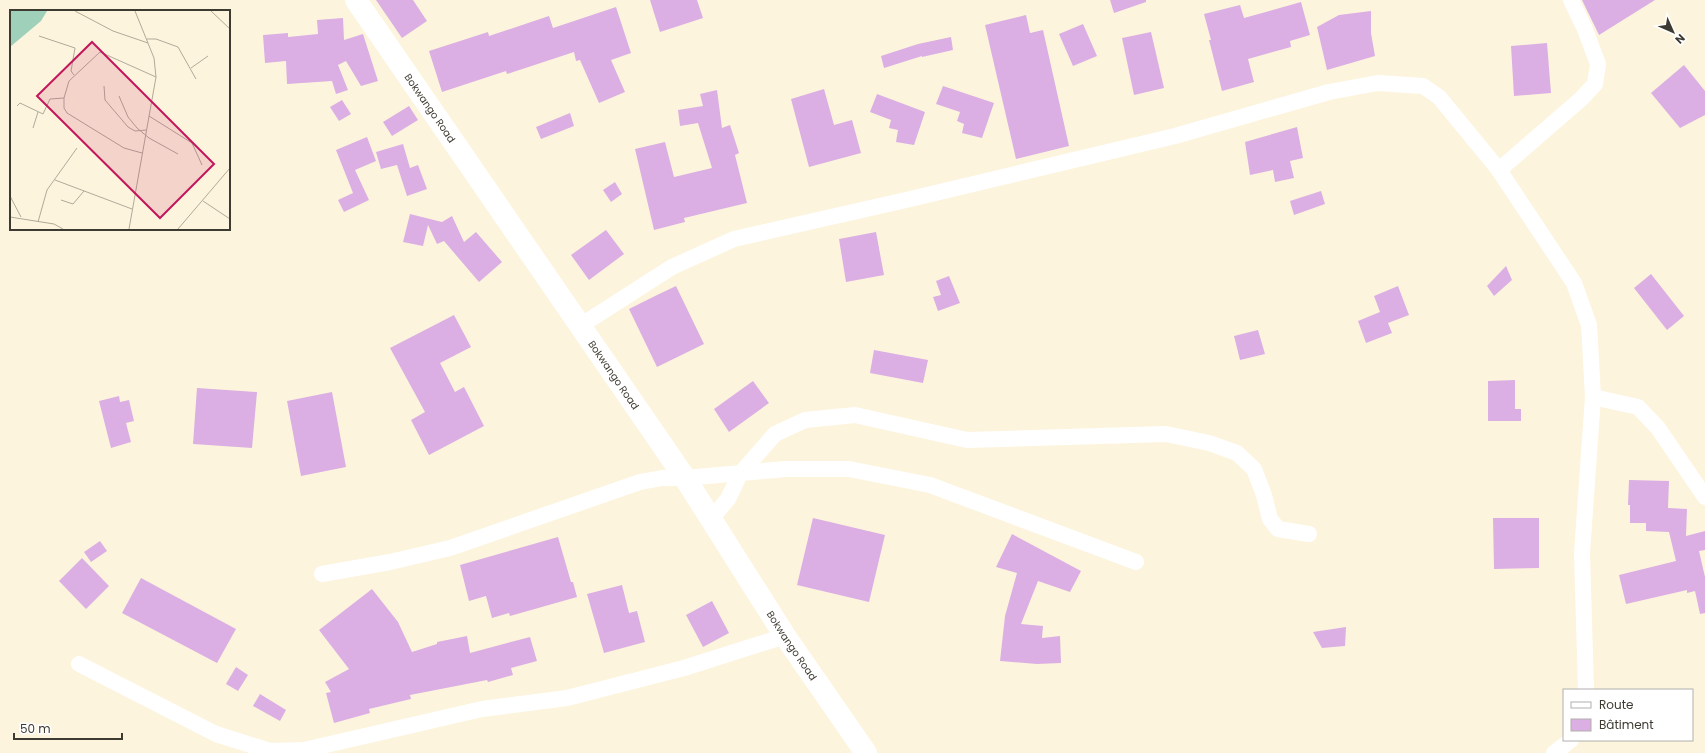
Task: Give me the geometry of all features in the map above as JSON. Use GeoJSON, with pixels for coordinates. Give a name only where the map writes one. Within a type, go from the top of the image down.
{"type":"FeatureCollection","features":[{"type":"Feature","properties":{"kind":"street","name":"Bokwango Road"},"geometry":{"type":"LineString","coordinates":[[356,0],[685,478],[785,636],[866,753]]}},
{"type":"Feature","properties":{"kind":"street"},"geometry":{"type":"LineString","coordinates":[[1499,170],[1581,99],[1595,84],[1598,64],[1584,27],[1571,0]]}},
{"type":"Feature","properties":{"kind":"street"},"geometry":{"type":"LineString","coordinates":[[580,326],[672,267],[734,239],[1175,136],[1329,92],[1378,83],[1423,86],[1439,97],[1499,170],[1574,283],[1589,325],[1592,397],[1582,553],[1586,689]]}},
{"type":"Feature","properties":{"kind":"street"},"geometry":{"type":"LineString","coordinates":[[1592,397],[1638,407],[1658,428],[1705,497]]}},
{"type":"Feature","properties":{"kind":"street"},"geometry":{"type":"LineString","coordinates":[[711,519],[728,499],[740,474],[776,434],[804,420],[855,415],[967,440],[1166,434],[1209,443],[1237,453],[1254,469],[1264,495],[1270,519],[1278,529],[1309,534]]}},
{"type":"Feature","properties":{"kind":"street"},"geometry":{"type":"LineString","coordinates":[[322,574],[390,562],[450,548],[640,482],[662,478],[685,478],[786,469],[849,469],[930,485],[1136,562]]}},
{"type":"Feature","properties":{"kind":"street"},"geometry":{"type":"LineString","coordinates":[[79,664],[216,734],[270,751],[304,750],[482,709],[567,698],[684,668],[785,636]]}},
{"type":"Feature","properties":{"kind":"street"},"geometry":{"type":"LineString","coordinates":[[1554,753],[1571,741]]}},
{"type":"Feature","properties":{"kind":"building"},"geometry":{"type":"Polygon","coordinates":[[[376,0],[413,0],[427,21],[402,38],[376,0]]]}},
{"type":"Feature","properties":{"kind":"building"},"geometry":{"type":"Polygon","coordinates":[[[650,0],[697,0],[703,18],[660,32],[650,0]]]}},
{"type":"Feature","properties":{"kind":"building"},"geometry":{"type":"Polygon","coordinates":[[[1110,0],[1146,0],[1146,2],[1114,13],[1110,0]]]}},
{"type":"Feature","properties":{"kind":"building"},"geometry":{"type":"Polygon","coordinates":[[[1582,0],[1655,0],[1599,35],[1582,0]]]}},
{"type":"Feature","properties":{"kind":"building"},"geometry":{"type":"Polygon","coordinates":[[[1301,2],[1310,35],[1290,41],[1291,47],[1248,59],[1254,82],[1222,91],[1204,14],[1240,5],[1244,18],[1301,2]]]}},
{"type":"Feature","properties":{"kind":"building"},"geometry":{"type":"Polygon","coordinates":[[[616,7],[631,53],[611,60],[625,92],[599,103],[580,60],[576,61],[574,52],[507,74],[506,71],[442,92],[429,51],[488,32],[489,36],[549,16],[553,28],[616,7]]]}},
{"type":"Feature","properties":{"kind":"building"},"geometry":{"type":"Polygon","coordinates":[[[1371,11],[1371,33],[1375,56],[1327,70],[1317,27],[1339,15],[1371,11]]]}},
{"type":"Feature","properties":{"kind":"building"},"geometry":{"type":"Polygon","coordinates":[[[1026,15],[1030,33],[1043,30],[1069,146],[1016,159],[985,25],[1026,15]]]}},
{"type":"Feature","properties":{"kind":"building"},"geometry":{"type":"Polygon","coordinates":[[[343,18],[344,40],[363,34],[378,81],[361,86],[346,61],[338,65],[348,90],[336,94],[332,81],[287,84],[286,61],[265,63],[263,35],[288,33],[288,37],[318,34],[317,20],[343,18]]]}},
{"type":"Feature","properties":{"kind":"building"},"geometry":{"type":"Polygon","coordinates":[[[1083,24],[1097,56],[1073,66],[1059,34],[1083,24]]]}},
{"type":"Feature","properties":{"kind":"building"},"geometry":{"type":"Polygon","coordinates":[[[1151,32],[1164,88],[1134,95],[1122,38],[1151,32]]]}},
{"type":"Feature","properties":{"kind":"building"},"geometry":{"type":"Polygon","coordinates":[[[951,37],[953,50],[922,56],[884,68],[881,56],[918,44],[951,37]]]}},
{"type":"Feature","properties":{"kind":"building"},"geometry":{"type":"Polygon","coordinates":[[[1547,43],[1551,93],[1514,96],[1511,46],[1547,43]]]}},
{"type":"Feature","properties":{"kind":"building"},"geometry":{"type":"Polygon","coordinates":[[[1684,65],[1705,91],[1705,115],[1680,128],[1651,93],[1684,65]]]}},
{"type":"Feature","properties":{"kind":"building"},"geometry":{"type":"Polygon","coordinates":[[[943,86],[994,103],[982,138],[962,133],[964,124],[957,121],[960,112],[936,104],[943,86]]]}},
{"type":"Feature","properties":{"kind":"building"},"geometry":{"type":"Polygon","coordinates":[[[824,89],[834,125],[852,120],[861,153],[809,167],[791,99],[824,89]]]}},
{"type":"Feature","properties":{"kind":"building"},"geometry":{"type":"Polygon","coordinates":[[[717,90],[722,128],[730,125],[739,153],[735,155],[747,203],[684,218],[685,222],[654,230],[635,149],[665,142],[674,177],[712,168],[698,123],[680,126],[678,110],[703,106],[700,94],[717,90]]]}},
{"type":"Feature","properties":{"kind":"building"},"geometry":{"type":"Polygon","coordinates":[[[877,94],[925,112],[914,145],[896,142],[898,130],[889,128],[891,120],[870,112],[877,94]]]}},
{"type":"Feature","properties":{"kind":"building"},"geometry":{"type":"Polygon","coordinates":[[[342,100],[351,114],[339,121],[330,107],[342,100]]]}},
{"type":"Feature","properties":{"kind":"building"},"geometry":{"type":"Polygon","coordinates":[[[409,106],[418,120],[392,136],[383,122],[409,106]]]}},
{"type":"Feature","properties":{"kind":"building"},"geometry":{"type":"Polygon","coordinates":[[[570,113],[574,126],[541,139],[536,127],[570,113]]]}},
{"type":"Feature","properties":{"kind":"building"},"geometry":{"type":"Polygon","coordinates":[[[1297,127],[1303,158],[1290,161],[1294,178],[1275,182],[1273,170],[1250,175],[1245,142],[1297,127]]]}},
{"type":"Feature","properties":{"kind":"building"},"geometry":{"type":"Polygon","coordinates":[[[367,137],[376,161],[355,170],[369,200],[344,212],[338,200],[353,193],[336,150],[367,137]]]}},
{"type":"Feature","properties":{"kind":"building"},"geometry":{"type":"Polygon","coordinates":[[[403,144],[410,168],[418,165],[427,189],[407,196],[397,165],[381,169],[376,152],[403,144]]]}},
{"type":"Feature","properties":{"kind":"building"},"geometry":{"type":"Polygon","coordinates":[[[615,182],[622,194],[611,202],[603,190],[615,182]]]}},
{"type":"Feature","properties":{"kind":"building"},"geometry":{"type":"Polygon","coordinates":[[[1321,191],[1325,204],[1294,215],[1290,201],[1321,191]]]}},
{"type":"Feature","properties":{"kind":"building"},"geometry":{"type":"Polygon","coordinates":[[[410,214],[442,222],[452,216],[464,242],[476,232],[502,262],[479,282],[444,241],[437,244],[428,225],[423,246],[403,242],[410,214]]]}},
{"type":"Feature","properties":{"kind":"building"},"geometry":{"type":"Polygon","coordinates":[[[606,230],[624,254],[589,280],[571,255],[606,230]]]}},
{"type":"Feature","properties":{"kind":"building"},"geometry":{"type":"Polygon","coordinates":[[[876,232],[884,275],[846,282],[839,239],[876,232]]]}},
{"type":"Feature","properties":{"kind":"building"},"geometry":{"type":"Polygon","coordinates":[[[1506,266],[1512,280],[1494,296],[1487,286],[1506,266]]]}},
{"type":"Feature","properties":{"kind":"building"},"geometry":{"type":"Polygon","coordinates":[[[1651,274],[1684,316],[1667,330],[1634,288],[1651,274]]]}},
{"type":"Feature","properties":{"kind":"building"},"geometry":{"type":"Polygon","coordinates":[[[949,276],[960,303],[938,311],[933,297],[941,295],[936,281],[949,276]]]}},
{"type":"Feature","properties":{"kind":"building"},"geometry":{"type":"Polygon","coordinates":[[[676,286],[704,344],[657,367],[629,309],[676,286]]]}},
{"type":"Feature","properties":{"kind":"building"},"geometry":{"type":"Polygon","coordinates":[[[1398,286],[1409,315],[1388,323],[1392,333],[1366,343],[1358,321],[1380,312],[1374,296],[1398,286]]]}},
{"type":"Feature","properties":{"kind":"building"},"geometry":{"type":"Polygon","coordinates":[[[454,315],[471,347],[440,363],[455,392],[464,387],[484,426],[429,455],[411,420],[425,412],[390,348],[454,315]]]}},
{"type":"Feature","properties":{"kind":"building"},"geometry":{"type":"Polygon","coordinates":[[[1258,330],[1265,354],[1240,360],[1234,336],[1258,330]]]}},
{"type":"Feature","properties":{"kind":"building"},"geometry":{"type":"Polygon","coordinates":[[[874,350],[928,360],[923,383],[870,373],[874,350]]]}},
{"type":"Feature","properties":{"kind":"building"},"geometry":{"type":"Polygon","coordinates":[[[1515,380],[1515,409],[1521,409],[1521,421],[1488,421],[1488,381],[1515,380]]]}},
{"type":"Feature","properties":{"kind":"building"},"geometry":{"type":"Polygon","coordinates":[[[753,381],[769,403],[729,432],[714,409],[753,381]]]}},
{"type":"Feature","properties":{"kind":"building"},"geometry":{"type":"Polygon","coordinates":[[[197,388],[257,392],[252,448],[193,444],[197,388]]]}},
{"type":"Feature","properties":{"kind":"building"},"geometry":{"type":"Polygon","coordinates":[[[332,392],[346,467],[301,476],[287,401],[332,392]]]}},
{"type":"Feature","properties":{"kind":"building"},"geometry":{"type":"Polygon","coordinates":[[[119,396],[120,402],[129,400],[134,421],[126,423],[131,442],[111,448],[99,401],[119,396]]]}},
{"type":"Feature","properties":{"kind":"building"},"geometry":{"type":"Polygon","coordinates":[[[1629,480],[1669,481],[1668,508],[1687,509],[1686,536],[1705,531],[1705,550],[1699,551],[1705,577],[1705,613],[1700,614],[1695,591],[1687,593],[1687,590],[1626,604],[1619,575],[1676,561],[1669,532],[1646,531],[1646,523],[1630,523],[1630,505],[1628,505],[1629,480]]]}},
{"type":"Feature","properties":{"kind":"building"},"geometry":{"type":"Polygon","coordinates":[[[813,518],[885,535],[869,602],[797,585],[813,518]]]}},
{"type":"Feature","properties":{"kind":"building"},"geometry":{"type":"Polygon","coordinates":[[[1493,518],[1539,518],[1539,568],[1494,569],[1493,518]]]}},
{"type":"Feature","properties":{"kind":"building"},"geometry":{"type":"Polygon","coordinates":[[[1012,534],[1081,571],[1070,592],[1038,581],[1021,624],[1043,626],[1042,638],[1060,636],[1061,663],[1037,664],[1000,661],[1005,616],[1017,573],[996,567],[1012,534]]]}},
{"type":"Feature","properties":{"kind":"building"},"geometry":{"type":"Polygon","coordinates":[[[558,537],[577,597],[510,616],[509,613],[492,618],[486,596],[469,601],[460,565],[558,537]]]}},
{"type":"Feature","properties":{"kind":"building"},"geometry":{"type":"Polygon","coordinates":[[[100,541],[107,551],[91,562],[84,552],[100,541]]]}},
{"type":"Feature","properties":{"kind":"building"},"geometry":{"type":"Polygon","coordinates":[[[82,558],[109,586],[86,609],[59,581],[82,558]]]}},
{"type":"Feature","properties":{"kind":"building"},"geometry":{"type":"Polygon","coordinates":[[[141,578],[236,629],[217,663],[122,613],[141,578]]]}},
{"type":"Feature","properties":{"kind":"building"},"geometry":{"type":"Polygon","coordinates":[[[622,585],[629,613],[637,611],[645,642],[604,653],[587,594],[622,585]]]}},
{"type":"Feature","properties":{"kind":"building"},"geometry":{"type":"Polygon","coordinates":[[[372,589],[398,622],[412,652],[437,644],[437,642],[467,636],[470,653],[530,637],[537,661],[511,668],[513,675],[488,682],[487,680],[410,695],[411,699],[369,709],[370,713],[334,723],[326,693],[331,692],[325,682],[349,669],[319,630],[372,589]]]}},
{"type":"Feature","properties":{"kind":"building"},"geometry":{"type":"Polygon","coordinates":[[[712,601],[729,633],[703,647],[686,615],[712,601]]]}},
{"type":"Feature","properties":{"kind":"building"},"geometry":{"type":"Polygon","coordinates":[[[1346,627],[1345,646],[1322,648],[1313,632],[1346,627]]]}},
{"type":"Feature","properties":{"kind":"building"},"geometry":{"type":"Polygon","coordinates":[[[236,667],[248,675],[238,691],[226,684],[236,667]]]}},
{"type":"Feature","properties":{"kind":"building"},"geometry":{"type":"Polygon","coordinates":[[[260,694],[286,710],[280,721],[253,706],[260,694]]]}}]}
